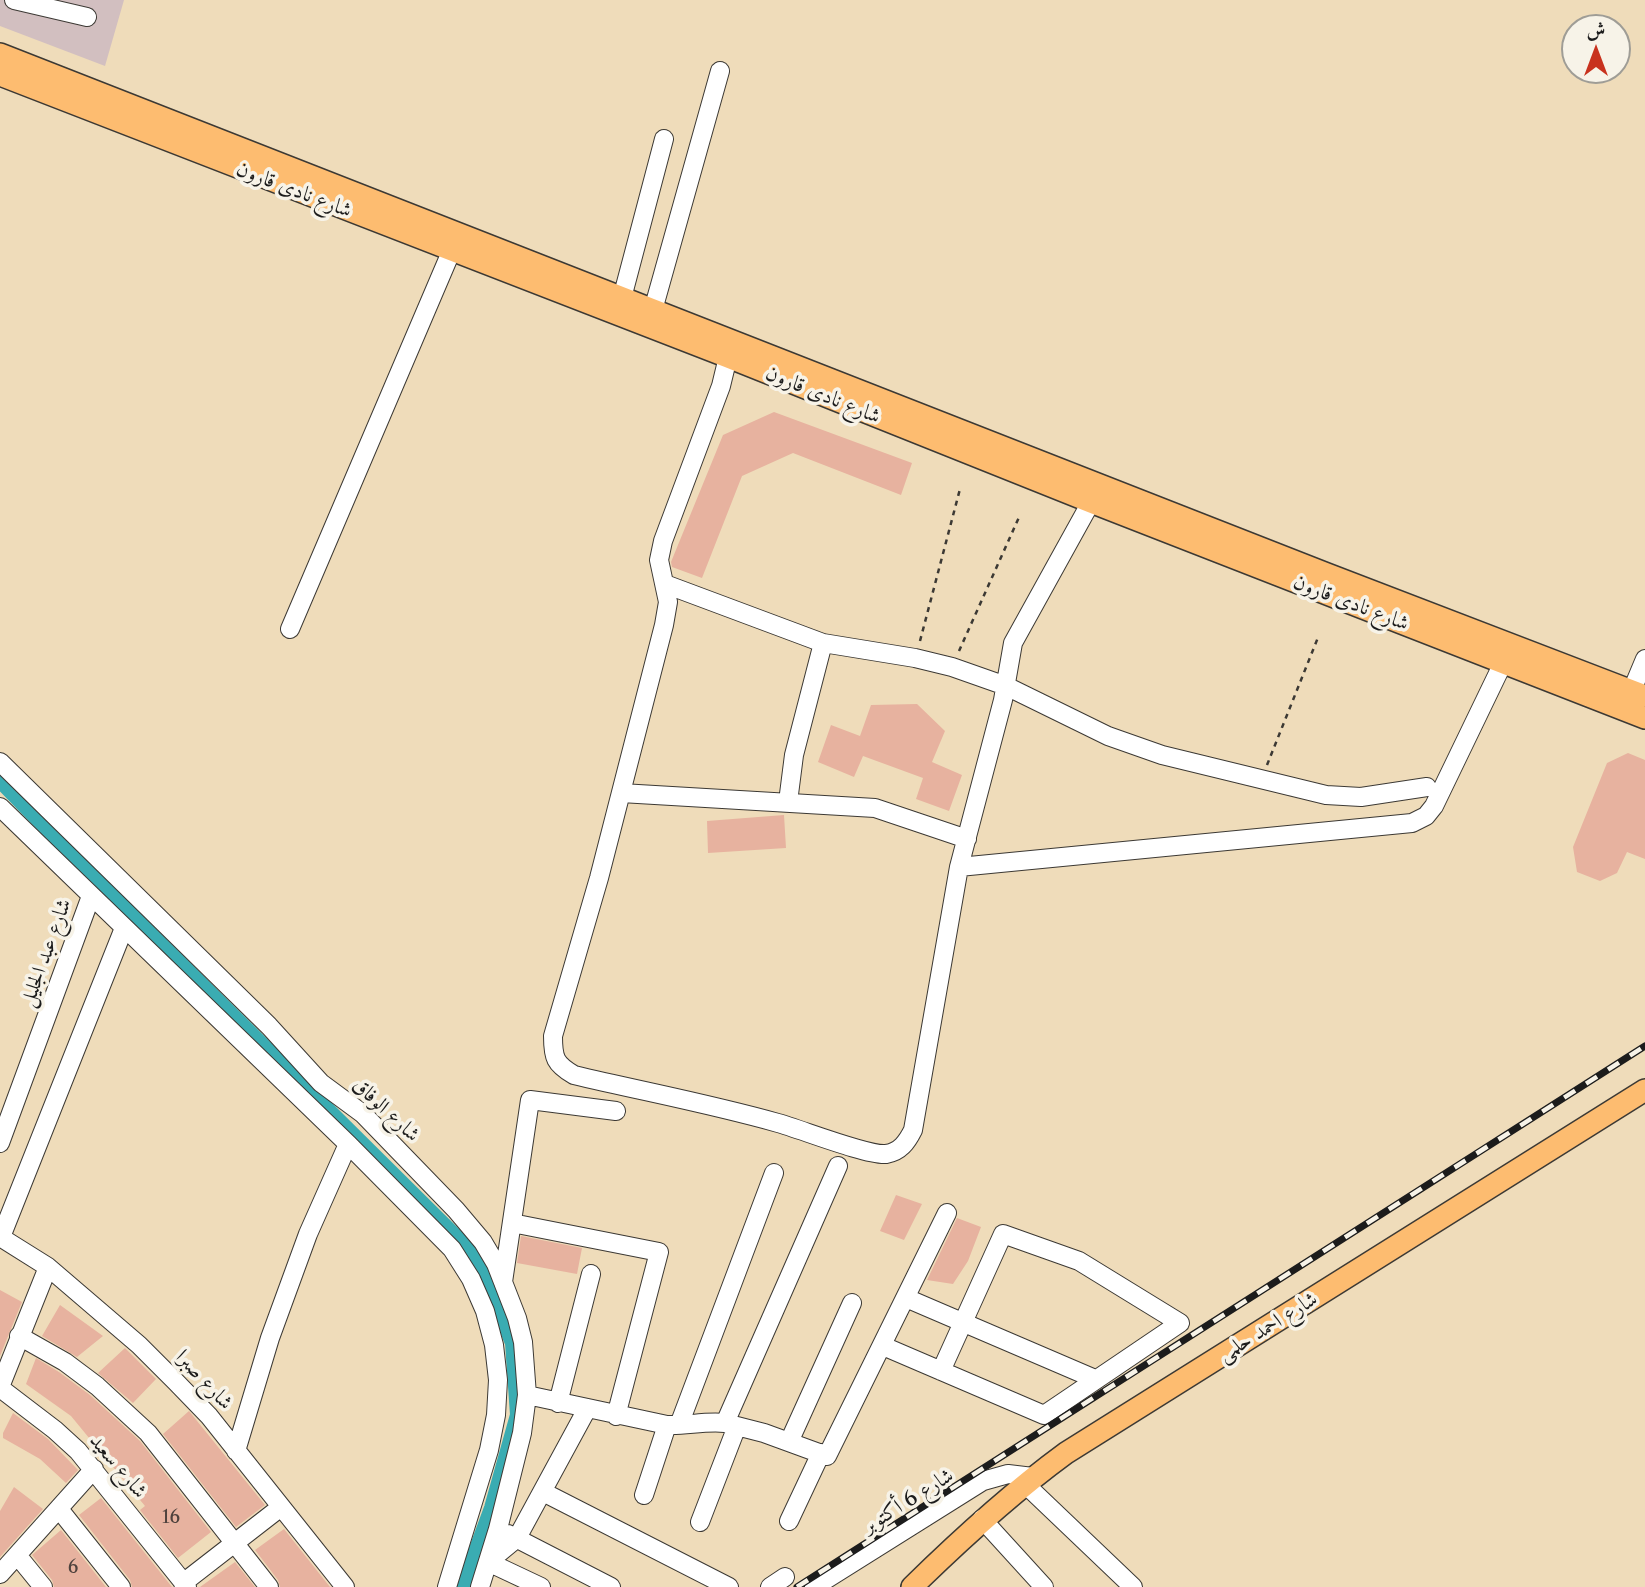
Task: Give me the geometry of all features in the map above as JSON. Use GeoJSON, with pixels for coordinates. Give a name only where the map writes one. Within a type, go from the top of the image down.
{"type":"FeatureCollection","features":[{"type":"Feature","properties":{"kind":"main road","name":"شارع نادى قارون"},"geometry":{"type":"LineString","coordinates":[[0,54],[653,310],[731,350],[1091,502],[1638,693]]}},
{"type":"Feature","properties":{"kind":"main road","name":"شارع نادى قارون"},"geometry":{"type":"LineString","coordinates":[[0,75],[452,252],[731,350],[1324,583],[1503,663],[1645,718]]}},
{"type":"Feature","properties":{"kind":"main road","name":"شارع احمد حلمى"},"geometry":{"type":"LineString","coordinates":[[912,1587],[982,1519],[1029,1480],[1105,1427],[1644,1091]]}},
{"type":"Feature","properties":{"kind":"street"},"geometry":{"type":"LineString","coordinates":[[14,0],[87,17]]}},
{"type":"Feature","properties":{"kind":"street"},"geometry":{"type":"LineString","coordinates":[[653,310],[720,71]]}},
{"type":"Feature","properties":{"kind":"street"},"geometry":{"type":"LineString","coordinates":[[622,298],[664,139]]}},
{"type":"Feature","properties":{"kind":"street"},"geometry":{"type":"LineString","coordinates":[[290,629],[452,252]]}},
{"type":"Feature","properties":{"kind":"street"},"geometry":{"type":"LineString","coordinates":[[731,350],[721,386],[663,541],[659,560],[668,602],[664,625],[583,939],[553,1036],[553,1052],[559,1066],[574,1075],[776,1122],[868,1151],[885,1154],[899,1149],[907,1142],[913,1130],[959,867],[1006,686],[1013,643],[1091,502]]}},
{"type":"Feature","properties":{"kind":"street"},"geometry":{"type":"LineString","coordinates":[[665,584],[824,643],[952,667],[1006,686],[1118,740],[1162,755],[1326,795],[1361,797],[1427,786]]}},
{"type":"Feature","properties":{"kind":"street"},"geometry":{"type":"LineString","coordinates":[[788,802],[794,755],[824,643]]}},
{"type":"Feature","properties":{"kind":"street"},"geometry":{"type":"LineString","coordinates":[[1638,693],[1645,659]]}},
{"type":"Feature","properties":{"kind":"street"},"geometry":{"type":"LineString","coordinates":[[959,867],[1412,823],[1426,816],[1434,806],[1503,663]]}},
{"type":"Feature","properties":{"kind":"street","name":"شارع الوفاق"},"geometry":{"type":"LineString","coordinates":[[0,762],[270,1026],[321,1083],[362,1114],[483,1242],[517,1318],[523,1342],[527,1395],[522,1433],[498,1529],[480,1587]]}},
{"type":"Feature","properties":{"kind":"street"},"geometry":{"type":"LineString","coordinates":[[621,793],[875,808],[967,839]]}},
{"type":"Feature","properties":{"kind":"street"},"geometry":{"type":"LineString","coordinates":[[0,807],[348,1144],[452,1249],[471,1279],[485,1311],[494,1345],[498,1380],[496,1415],[489,1450],[447,1587]]}},
{"type":"Feature","properties":{"kind":"street","name":"شارع عبد الجليل"},"geometry":{"type":"LineString","coordinates":[[0,1143],[91,896]]}},
{"type":"Feature","properties":{"kind":"street"},"geometry":{"type":"LineString","coordinates":[[1,1237],[124,928]]}},
{"type":"Feature","properties":{"kind":"street"},"geometry":{"type":"LineString","coordinates":[[503,1282],[530,1100],[615,1111]]}},
{"type":"Feature","properties":{"kind":"street"},"geometry":{"type":"LineString","coordinates":[[236,1451],[270,1338],[308,1234],[348,1144]]}},
{"type":"Feature","properties":{"kind":"street"},"geometry":{"type":"LineString","coordinates":[[700,1522],[731,1424],[838,1166]]}},
{"type":"Feature","properties":{"kind":"street"},"geometry":{"type":"LineString","coordinates":[[644,1495],[774,1173]]}},
{"type":"Feature","properties":{"kind":"street"},"geometry":{"type":"LineString","coordinates":[[527,1395],[616,1416],[673,1425],[697,1422],[731,1424],[789,1441],[827,1456],[947,1213]]}},
{"type":"Feature","properties":{"kind":"street"},"geometry":{"type":"LineString","coordinates":[[512,1223],[659,1252],[616,1416]]}},
{"type":"Feature","properties":{"kind":"street"},"geometry":{"type":"LineString","coordinates":[[883,1346],[941,1371],[1044,1415],[1180,1323],[1079,1261],[1003,1234],[941,1371]]}},
{"type":"Feature","properties":{"kind":"street","name":"شارع صبرا"},"geometry":{"type":"LineString","coordinates":[[1,1237],[48,1267],[139,1345],[209,1416],[345,1587]]}},
{"type":"Feature","properties":{"kind":"street"},"geometry":{"type":"LineString","coordinates":[[0,1387],[48,1267]]}},
{"type":"Feature","properties":{"kind":"street"},"geometry":{"type":"LineString","coordinates":[[558,1402],[591,1274]]}},
{"type":"Feature","properties":{"kind":"street"},"geometry":{"type":"LineString","coordinates":[[906,1298],[1095,1379]]}},
{"type":"Feature","properties":{"kind":"street"},"geometry":{"type":"LineString","coordinates":[[789,1441],[852,1303]]}},
{"type":"Feature","properties":{"kind":"street"},"geometry":{"type":"LineString","coordinates":[[19,1336],[65,1362],[148,1433],[269,1587]]}},
{"type":"Feature","properties":{"kind":"street","name":"شارع سعيد"},"geometry":{"type":"LineString","coordinates":[[0,1387],[55,1430],[94,1469],[185,1585]]}},
{"type":"Feature","properties":{"kind":"street"},"geometry":{"type":"LineString","coordinates":[[541,1587],[488,1562],[517,1538],[587,1409]]}},
{"type":"Feature","properties":{"kind":"street"},"geometry":{"type":"LineString","coordinates":[[789,1521],[821,1454]]}},
{"type":"Feature","properties":{"kind":"street"},"geometry":{"type":"LineString","coordinates":[[0,1574],[94,1469]]}},
{"type":"Feature","properties":{"kind":"street","name":"شارع 6 أكتوبر"},"geometry":{"type":"LineString","coordinates":[[814,1587],[983,1481],[1008,1474],[1029,1480]]}},
{"type":"Feature","properties":{"kind":"street"},"geometry":{"type":"LineString","coordinates":[[1029,1480],[1133,1587]]}},
{"type":"Feature","properties":{"kind":"street"},"geometry":{"type":"LineString","coordinates":[[543,1492],[729,1587]]}},
{"type":"Feature","properties":{"kind":"street"},"geometry":{"type":"LineString","coordinates":[[185,1585],[281,1507]]}},
{"type":"Feature","properties":{"kind":"street"},"geometry":{"type":"LineString","coordinates":[[59,1509],[121,1587]]}},
{"type":"Feature","properties":{"kind":"street"},"geometry":{"type":"LineString","coordinates":[[982,1519],[1044,1587]]}},
{"type":"Feature","properties":{"kind":"street"},"geometry":{"type":"LineString","coordinates":[[498,1529],[611,1587]]}},
{"type":"Feature","properties":{"kind":"street"},"geometry":{"type":"LineString","coordinates":[[17,1555],[43,1587]]}},
{"type":"Feature","properties":{"kind":"street"},"geometry":{"type":"LineString","coordinates":[[770,1587],[785,1577]]}},
{"type":"Feature","properties":{"kind":"path"},"geometry":{"type":"LineString","coordinates":[[915,658],[960,489]]}},
{"type":"Feature","properties":{"kind":"path"},"geometry":{"type":"LineString","coordinates":[[952,667],[1020,515]]}},
{"type":"Feature","properties":{"kind":"path"},"geometry":{"type":"LineString","coordinates":[[1261,779],[1319,635]]}},
{"type":"Feature","properties":{"kind":"shaded area"},"geometry":{"type":"Polygon","coordinates":[[[0,0],[124,0],[105,66],[0,26],[0,0]]]}},
{"type":"Feature","properties":{"kind":"building"},"geometry":{"type":"Polygon","coordinates":[[[774,412],[912,463],[901,495],[793,453],[742,476],[702,578],[672,567],[671,562],[723,435],[774,412]]]}},
{"type":"Feature","properties":{"kind":"building"},"geometry":{"type":"Polygon","coordinates":[[[917,704],[945,731],[932,762],[962,775],[949,811],[916,799],[923,778],[863,756],[854,777],[818,762],[831,725],[860,736],[871,705],[917,704]]]}},
{"type":"Feature","properties":{"kind":"building"},"geometry":{"type":"Polygon","coordinates":[[[1628,753],[1645,760],[1645,859],[1627,852],[1617,873],[1600,881],[1577,872],[1573,847],[1607,763],[1628,753]]]}},
{"type":"Feature","properties":{"kind":"building"},"geometry":{"type":"Polygon","coordinates":[[[784,815],[786,848],[708,853],[707,821],[784,815]]]}},
{"type":"Feature","properties":{"kind":"building"},"geometry":{"type":"Polygon","coordinates":[[[896,1195],[922,1204],[904,1240],[880,1231],[896,1195]]]}},
{"type":"Feature","properties":{"kind":"building"},"geometry":{"type":"Polygon","coordinates":[[[957,1218],[981,1227],[968,1261],[953,1284],[927,1280],[957,1218]]]}},
{"type":"Feature","properties":{"kind":"building"},"geometry":{"type":"Polygon","coordinates":[[[521,1236],[582,1248],[577,1274],[517,1263],[521,1236]]]}},
{"type":"Feature","properties":{"kind":"building"},"geometry":{"type":"Polygon","coordinates":[[[0,1290],[22,1302],[0,1356],[0,1290]]]}},
{"type":"Feature","properties":{"kind":"building"},"geometry":{"type":"Polygon","coordinates":[[[60,1305],[103,1336],[77,1357],[42,1336],[60,1305]]]}},
{"type":"Feature","properties":{"kind":"building"},"geometry":{"type":"Polygon","coordinates":[[[125,1348],[156,1379],[133,1403],[98,1373],[125,1348]]]}},
{"type":"Feature","properties":{"kind":"building"},"geometry":{"type":"Polygon","coordinates":[[[36,1358],[90,1395],[140,1441],[211,1532],[178,1558],[140,1510],[145,1506],[71,1416],[26,1384],[36,1358]]]}},
{"type":"Feature","properties":{"kind":"building"},"geometry":{"type":"Polygon","coordinates":[[[189,1411],[265,1505],[236,1527],[163,1434],[189,1411]]]}},
{"type":"Feature","properties":{"kind":"building"},"geometry":{"type":"Polygon","coordinates":[[[13,1413],[48,1439],[78,1470],[66,1483],[40,1459],[3,1438],[13,1413]]]}},
{"type":"Feature","properties":{"kind":"building"},"geometry":{"type":"Polygon","coordinates":[[[14,1487],[43,1509],[0,1557],[0,1511],[14,1487]]]}},
{"type":"Feature","properties":{"kind":"building"},"geometry":{"type":"Polygon","coordinates":[[[101,1498],[172,1587],[132,1587],[130,1580],[79,1515],[101,1498]]]}},
{"type":"Feature","properties":{"kind":"building"},"geometry":{"type":"Polygon","coordinates":[[[284,1529],[330,1587],[280,1587],[278,1580],[255,1550],[284,1529]]]}},
{"type":"Feature","properties":{"kind":"building"},"geometry":{"type":"Polygon","coordinates":[[[61,1530],[106,1587],[54,1587],[52,1580],[32,1555],[61,1530]]]}},
{"type":"Feature","properties":{"kind":"building"},"geometry":{"type":"Polygon","coordinates":[[[235,1562],[255,1587],[200,1587],[235,1562]]]}},
{"type":"Feature","properties":{"kind":"waterway"},"geometry":{"type":"LineString","coordinates":[[0,780],[130,914],[481,1262],[513,1343],[518,1415],[492,1508],[463,1587]]}},
{"type":"Feature","properties":{"kind":"railway"},"geometry":{"type":"LineString","coordinates":[[797,1587],[1645,1046]]}}]}
